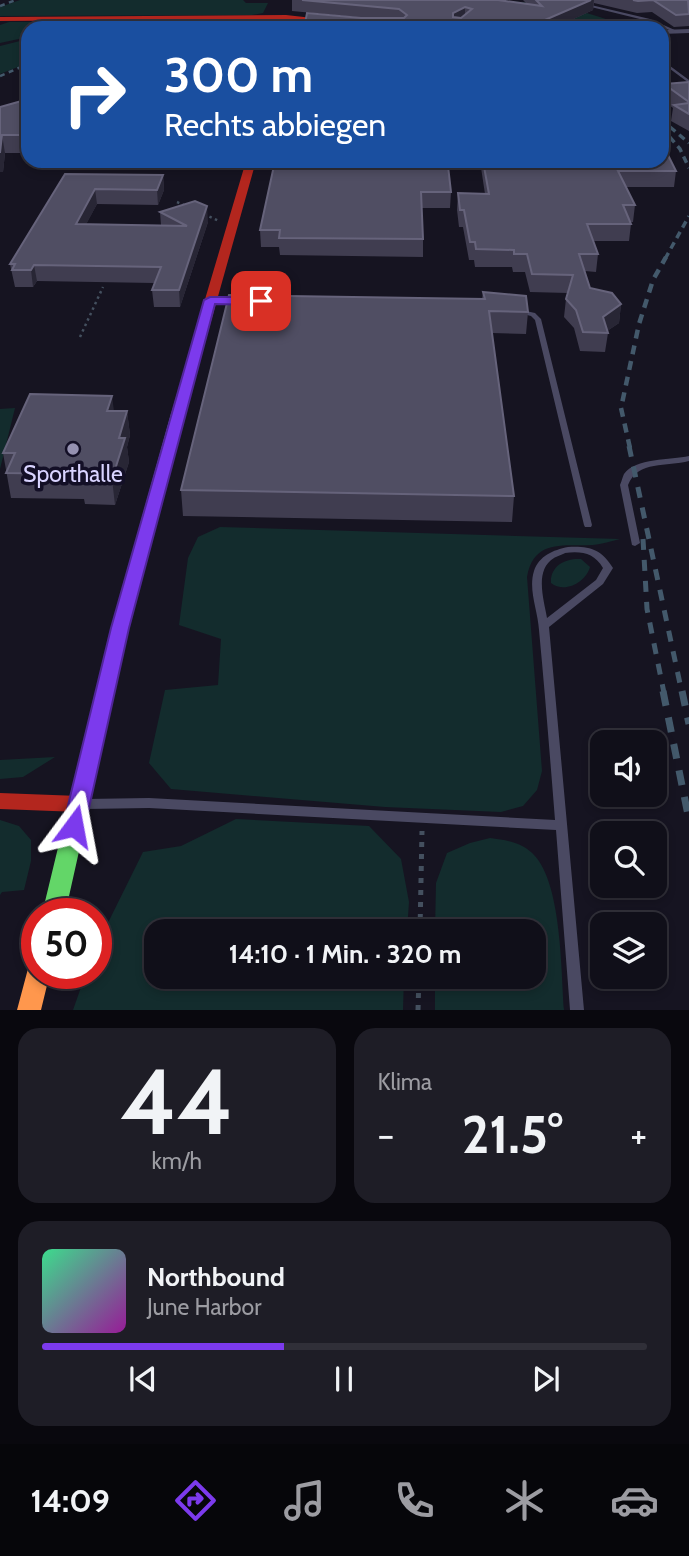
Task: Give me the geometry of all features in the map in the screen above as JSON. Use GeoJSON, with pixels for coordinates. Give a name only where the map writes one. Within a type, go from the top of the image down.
{"type":"FeatureCollection","features":[{"type":"Feature","properties":{"kind":"main road"},"geometry":{"type":"LineString","coordinates":[[276,21],[277,0]]}},
{"type":"Feature","properties":{"kind":"main road"},"geometry":{"type":"LineString","coordinates":[[2,20],[139,21]]}},
{"type":"Feature","properties":{"kind":"main road"},"geometry":{"type":"LineString","coordinates":[[57,898],[120,628],[216,300],[221,258],[231,237],[249,168]]}},
{"type":"Feature","properties":{"kind":"main road"},"geometry":{"type":"LineString","coordinates":[[0,801],[79,804]]}},
{"type":"Feature","properties":{"kind":"main road"},"geometry":{"type":"LineString","coordinates":[[29,1010],[34,989]]}},
{"type":"Feature","properties":{"kind":"street"},"geometry":{"type":"LineString","coordinates":[[669,32],[689,31]]}},
{"type":"Feature","properties":{"kind":"lane"},"geometry":{"type":"LineString","coordinates":[[592,6],[650,21]]}},
{"type":"Feature","properties":{"kind":"lane"},"geometry":{"type":"LineString","coordinates":[[669,66],[689,82]]}},
{"type":"Feature","properties":{"kind":"lane"},"geometry":{"type":"LineString","coordinates":[[509,311],[533,314],[538,319],[588,525]]}},
{"type":"Feature","properties":{"kind":"lane"},"geometry":{"type":"LineString","coordinates":[[635,543],[625,478],[643,465],[681,462],[689,458]]}},
{"type":"Feature","properties":{"kind":"lane"},"geometry":{"type":"LineString","coordinates":[[544,626],[600,582],[608,568],[601,557],[585,550],[556,552],[541,564],[537,575],[544,626],[577,1010]]}},
{"type":"Feature","properties":{"kind":"lane"},"geometry":{"type":"LineString","coordinates":[[79,804],[149,803],[559,825]]}},
{"type":"Feature","properties":{"kind":"path"},"geometry":{"type":"LineString","coordinates":[[177,202],[188,207]]}},
{"type":"Feature","properties":{"kind":"path"},"geometry":{"type":"LineString","coordinates":[[200,212],[219,221]]}},
{"type":"Feature","properties":{"kind":"path"},"geometry":{"type":"LineString","coordinates":[[80,337],[103,287]]}},
{"type":"Feature","properties":{"kind":"path"},"geometry":{"type":"LineString","coordinates":[[420,919],[422,818]]}},
{"type":"Feature","properties":{"kind":"path"},"geometry":{"type":"LineString","coordinates":[[418,1010],[419,989]]}},
{"type":"Feature","properties":{"kind":"green space"},"geometry":{"type":"Polygon","coordinates":[[[20,0],[243,0],[246,3],[268,3],[263,13],[252,15],[0,16],[0,7],[20,0]]]}},
{"type":"Feature","properties":{"kind":"green space"},"geometry":{"type":"Polygon","coordinates":[[[473,0],[512,1],[572,9],[612,21],[549,21],[468,3],[473,0]]]}},
{"type":"Feature","properties":{"kind":"green space"},"geometry":{"type":"Polygon","coordinates":[[[21,22],[21,38],[0,43],[0,25],[21,22]]]}},
{"type":"Feature","properties":{"kind":"green space"},"geometry":{"type":"Polygon","coordinates":[[[21,41],[21,66],[0,74],[0,46],[21,41]]]}},
{"type":"Feature","properties":{"kind":"green space"},"geometry":{"type":"Polygon","coordinates":[[[15,408],[0,469],[0,409],[15,408]]]}},
{"type":"Feature","properties":{"kind":"green space"},"geometry":{"type":"Polygon","coordinates":[[[220,527],[620,539],[544,550],[536,556],[527,577],[542,771],[537,790],[523,806],[501,812],[385,807],[171,789],[149,763],[165,690],[218,685],[221,639],[179,625],[188,558],[198,537],[220,527]]]}},
{"type":"Feature","properties":{"kind":"green space"},"geometry":{"type":"Polygon","coordinates":[[[581,559],[590,567],[580,582],[568,587],[551,583],[553,572],[560,564],[581,559]]]}},
{"type":"Feature","properties":{"kind":"green space"},"geometry":{"type":"Polygon","coordinates":[[[55,757],[23,777],[0,779],[0,760],[55,757]]]}},
{"type":"Feature","properties":{"kind":"green space"},"geometry":{"type":"Polygon","coordinates":[[[236,819],[369,826],[401,859],[409,902],[408,919],[144,919],[144,989],[404,989],[403,1010],[73,1010],[80,989],[112,989],[112,915],[143,852],[181,846],[236,819]]]}},
{"type":"Feature","properties":{"kind":"green space"},"geometry":{"type":"Polygon","coordinates":[[[0,820],[19,826],[31,840],[31,861],[24,890],[2,892],[0,895],[0,820]]]}},
{"type":"Feature","properties":{"kind":"green space"},"geometry":{"type":"Polygon","coordinates":[[[490,838],[512,842],[531,852],[541,865],[549,882],[558,926],[564,1010],[435,1010],[435,989],[546,989],[546,919],[435,919],[436,883],[447,853],[490,838]]]}},
{"type":"Feature","properties":{"kind":"building"},"geometry":{"type":"Polygon","coordinates":[[[302,0],[498,0],[542,6],[536,0],[591,0],[543,21],[305,21],[307,13],[361,18],[404,18],[407,15],[399,9],[302,0]],[[465,7],[453,13],[453,17],[461,18],[472,9],[465,7]]]}},
{"type":"Feature","properties":{"kind":"building"},"geometry":{"type":"Polygon","coordinates":[[[653,0],[688,0],[689,14],[676,15],[653,0]]]}},
{"type":"Feature","properties":{"kind":"building"},"geometry":{"type":"Polygon","coordinates":[[[689,82],[689,102],[669,88],[669,84],[689,82]]]}},
{"type":"Feature","properties":{"kind":"building"},"geometry":{"type":"Polygon","coordinates":[[[21,101],[21,135],[2,135],[0,153],[0,107],[21,101]]]}},
{"type":"Feature","properties":{"kind":"building"},"geometry":{"type":"Polygon","coordinates":[[[689,103],[689,114],[674,105],[689,103]]]}},
{"type":"Feature","properties":{"kind":"building"},"geometry":{"type":"Polygon","coordinates":[[[669,157],[676,171],[618,171],[635,205],[623,205],[631,224],[587,224],[598,254],[579,254],[590,288],[612,293],[621,304],[603,317],[608,333],[583,332],[576,310],[566,299],[573,275],[532,274],[527,254],[514,254],[514,250],[476,249],[475,242],[470,242],[464,210],[460,210],[458,193],[489,194],[484,168],[669,168],[669,157]]]}},
{"type":"Feature","properties":{"kind":"building"},"geometry":{"type":"Polygon","coordinates":[[[273,168],[448,168],[451,192],[421,192],[423,239],[279,238],[280,230],[260,230],[273,168]]]}},
{"type":"Feature","properties":{"kind":"building"},"geometry":{"type":"Polygon","coordinates":[[[65,174],[163,175],[157,190],[95,189],[76,224],[187,226],[160,212],[195,201],[207,206],[179,290],[152,290],[161,267],[34,265],[31,270],[12,270],[15,264],[10,264],[65,174]]]}},
{"type":"Feature","properties":{"kind":"building"},"geometry":{"type":"Polygon","coordinates":[[[483,292],[526,296],[528,312],[489,311],[514,496],[181,490],[229,295],[485,299],[483,292]]]}},
{"type":"Feature","properties":{"kind":"building","name":"Sporthalle"},"geometry":{"type":"Polygon","coordinates":[[[30,394],[112,396],[107,411],[127,411],[119,438],[125,438],[112,479],[81,479],[83,474],[6,473],[15,453],[3,453],[30,394]]]}},
{"type":"Feature","properties":{"kind":"railway"},"geometry":{"type":"LineString","coordinates":[[0,6],[16,0]]}},
{"type":"Feature","properties":{"kind":"railway"},"geometry":{"type":"LineString","coordinates":[[0,76],[21,67]]}},
{"type":"Feature","properties":{"kind":"railway"},"geometry":{"type":"LineString","coordinates":[[670,127],[689,143]]}},
{"type":"Feature","properties":{"kind":"railway"},"geometry":{"type":"LineString","coordinates":[[669,136],[680,149],[689,168]]}},
{"type":"Feature","properties":{"kind":"railway"},"geometry":{"type":"LineString","coordinates":[[665,259],[689,216]]}},
{"type":"Feature","properties":{"kind":"railway"},"geometry":{"type":"LineString","coordinates":[[630,448],[621,408],[639,324],[653,280],[666,257]]}},
{"type":"Feature","properties":{"kind":"railway"},"geometry":{"type":"LineString","coordinates":[[629,446],[682,693]]}},
{"type":"Feature","properties":{"kind":"railway"},"geometry":{"type":"LineString","coordinates":[[643,539],[647,609],[664,693]]}},
{"type":"Feature","properties":{"kind":"railway"},"geometry":{"type":"LineString","coordinates":[[663,691],[689,820]]}},
{"type":"Feature","properties":{"kind":"railway"},"geometry":{"type":"LineString","coordinates":[[682,691],[689,724]]}},
{"type":"Feature","properties":{"kind":"traffic: fast"},"geometry":{"type":"LineString","coordinates":[[57,898],[120,628],[178,414]]}},
{"type":"Feature","properties":{"kind":"traffic: slow"},"geometry":{"type":"LineString","coordinates":[[29,1010],[34,989]]}},
{"type":"Feature","properties":{"kind":"traffic: jam"},"geometry":{"type":"LineString","coordinates":[[0,19],[286,17],[327,21]]}},
{"type":"Feature","properties":{"kind":"traffic: jam"},"geometry":{"type":"LineString","coordinates":[[178,414],[249,168]]}},
{"type":"Feature","properties":{"kind":"traffic: jam"},"geometry":{"type":"LineString","coordinates":[[0,801],[79,804]]}},
{"type":"Feature","properties":{"kind":"place","name":"Sporthalle"},"geometry":{"type":"Point","coordinates":[73,449]}},
{"type":"Feature","properties":{"kind":"route"},"geometry":{"type":"LineString","coordinates":[[74,826],[120,628],[205,314],[210,300],[261,301]]}}]}
